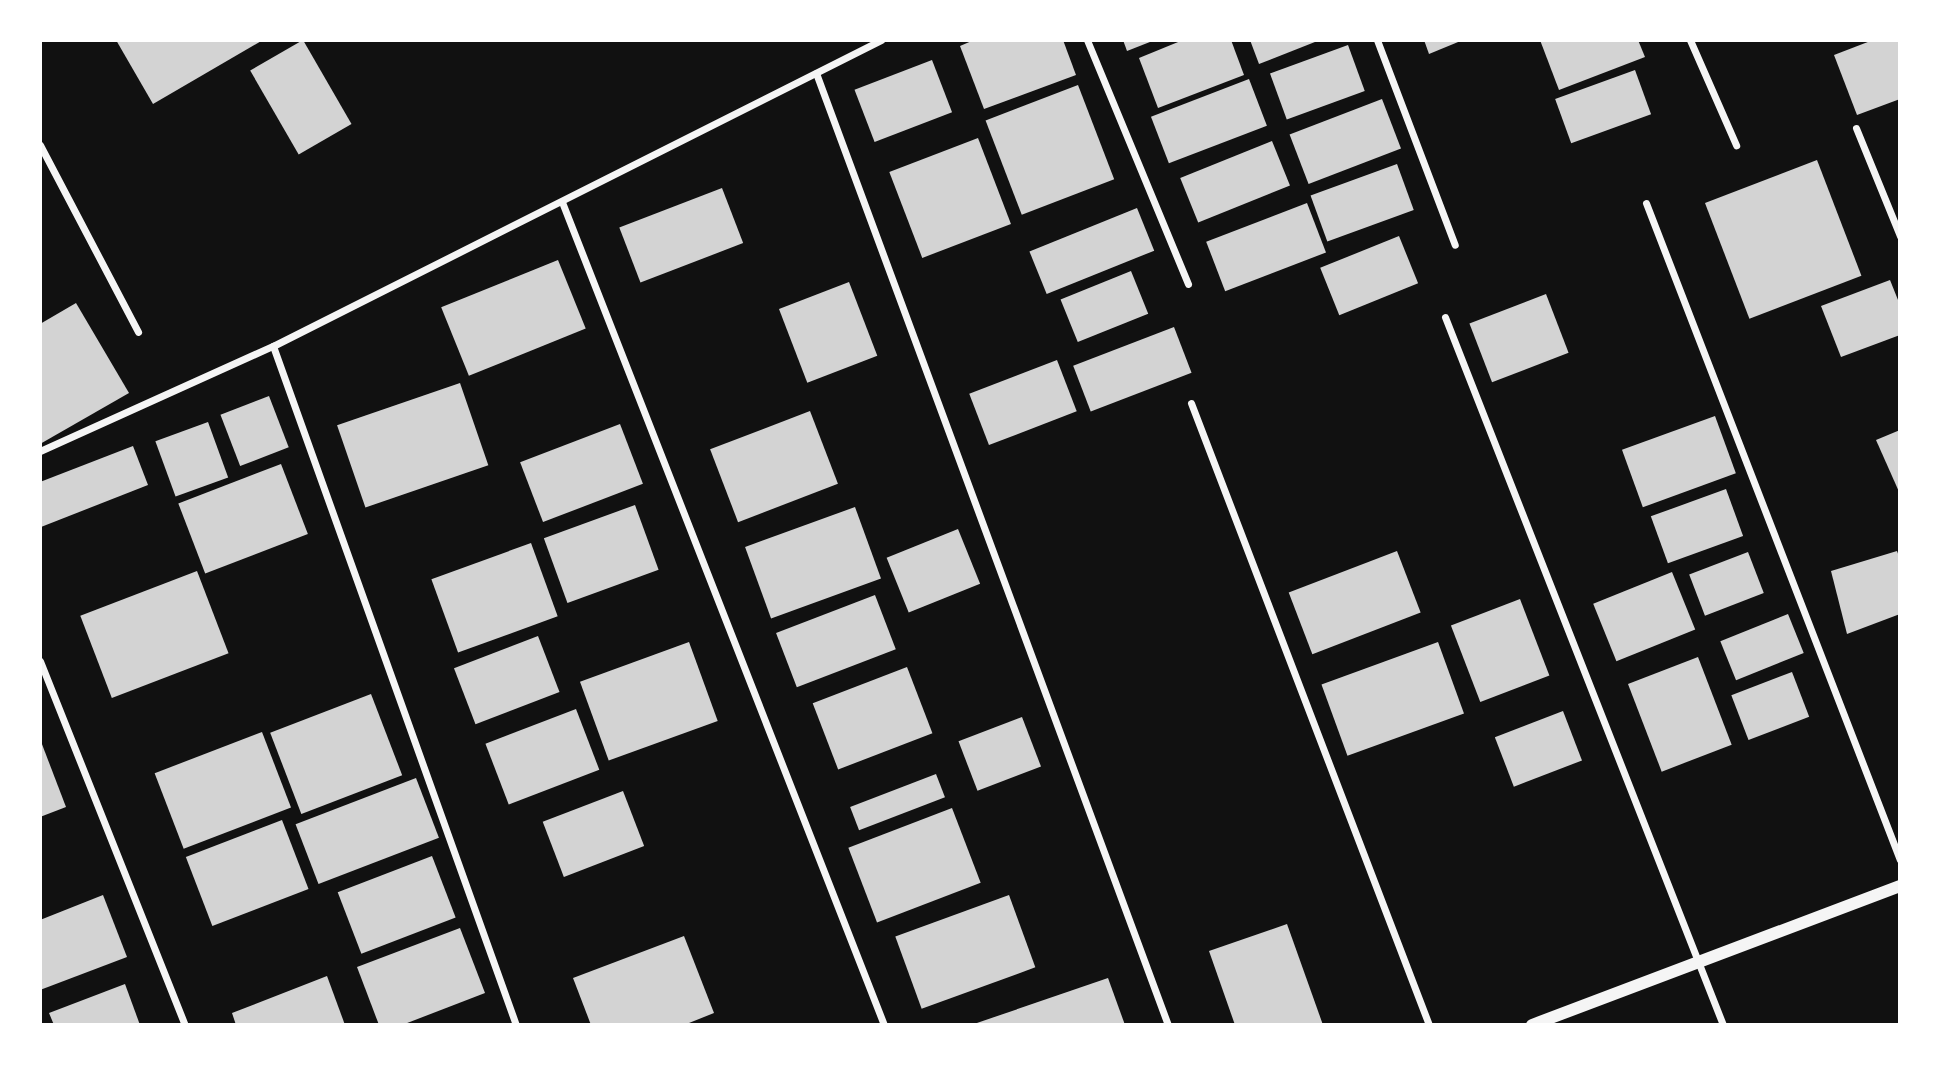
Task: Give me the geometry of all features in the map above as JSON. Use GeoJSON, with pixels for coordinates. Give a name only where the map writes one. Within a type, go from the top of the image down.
{"type":"FeatureCollection","features":[{"type":"Feature","properties":{"kind":"street"},"geometry":{"type":"LineString","coordinates":[[40,451],[273,346],[881,40]]}},
{"type":"Feature","properties":{"kind":"street"},"geometry":{"type":"LineString","coordinates":[[1087,40],[1188,285]]}},
{"type":"Feature","properties":{"kind":"street"},"geometry":{"type":"LineString","coordinates":[[1377,40],[1455,245]]}},
{"type":"Feature","properties":{"kind":"street"},"geometry":{"type":"LineString","coordinates":[[1690,40],[1736,145]]}},
{"type":"Feature","properties":{"kind":"street"},"geometry":{"type":"LineString","coordinates":[[816,73],[1168,1025]]}},
{"type":"Feature","properties":{"kind":"street"},"geometry":{"type":"LineString","coordinates":[[1856,128],[1900,236]]}},
{"type":"Feature","properties":{"kind":"street"},"geometry":{"type":"LineString","coordinates":[[40,145],[138,332]]}},
{"type":"Feature","properties":{"kind":"street"},"geometry":{"type":"LineString","coordinates":[[562,202],[884,1025]]}},
{"type":"Feature","properties":{"kind":"street"},"geometry":{"type":"LineString","coordinates":[[1646,203],[1900,860]]}},
{"type":"Feature","properties":{"kind":"street"},"geometry":{"type":"LineString","coordinates":[[1445,317],[1723,1025]]}},
{"type":"Feature","properties":{"kind":"street"},"geometry":{"type":"LineString","coordinates":[[273,346],[516,1025]]}},
{"type":"Feature","properties":{"kind":"street"},"geometry":{"type":"LineString","coordinates":[[1191,403],[1429,1025]]}},
{"type":"Feature","properties":{"kind":"street"},"geometry":{"type":"LineString","coordinates":[[40,661],[186,1025]]}},
{"type":"Feature","properties":{"kind":"street"},"geometry":{"type":"LineString","coordinates":[[1532,1025],[1900,886]]}},
{"type":"Feature","properties":{"kind":"building"},"geometry":{"type":"Polygon","coordinates":[[[116,40],[263,40],[153,104],[116,40]]]}},
{"type":"Feature","properties":{"kind":"building"},"geometry":{"type":"Polygon","coordinates":[[[303,40],[352,124],[299,155],[250,70],[303,40]]]}},
{"type":"Feature","properties":{"kind":"building"},"geometry":{"type":"Polygon","coordinates":[[[974,40],[1063,40],[1076,75],[984,109],[960,46],[974,40]]]}},
{"type":"Feature","properties":{"kind":"building"},"geometry":{"type":"Polygon","coordinates":[[[1123,40],[1155,40],[1127,51],[1123,40]]]}},
{"type":"Feature","properties":{"kind":"building"},"geometry":{"type":"Polygon","coordinates":[[[1183,40],[1231,40],[1244,75],[1158,108],[1139,58],[1183,40]]]}},
{"type":"Feature","properties":{"kind":"building"},"geometry":{"type":"Polygon","coordinates":[[[1250,40],[1320,40],[1259,64],[1250,40]]]}},
{"type":"Feature","properties":{"kind":"building"},"geometry":{"type":"Polygon","coordinates":[[[1424,40],[1463,40],[1429,54],[1424,40]]]}},
{"type":"Feature","properties":{"kind":"building"},"geometry":{"type":"Polygon","coordinates":[[[1540,40],[1638,40],[1645,57],[1559,90],[1540,40]]]}},
{"type":"Feature","properties":{"kind":"building"},"geometry":{"type":"Polygon","coordinates":[[[1873,40],[1900,40],[1900,99],[1857,115],[1834,55],[1873,40]]]}},
{"type":"Feature","properties":{"kind":"building"},"geometry":{"type":"Polygon","coordinates":[[[1348,45],[1365,91],[1287,119],[1270,73],[1348,45]]]}},
{"type":"Feature","properties":{"kind":"building"},"geometry":{"type":"Polygon","coordinates":[[[932,60],[952,112],[875,142],[855,90],[932,60]]]}},
{"type":"Feature","properties":{"kind":"building"},"geometry":{"type":"Polygon","coordinates":[[[1635,70],[1651,114],[1571,143],[1555,99],[1635,70]]]}},
{"type":"Feature","properties":{"kind":"building"},"geometry":{"type":"Polygon","coordinates":[[[1249,79],[1267,126],[1169,163],[1151,117],[1249,79]]]}},
{"type":"Feature","properties":{"kind":"building"},"geometry":{"type":"Polygon","coordinates":[[[1078,85],[1114,179],[1022,215],[986,120],[1078,85]]]}},
{"type":"Feature","properties":{"kind":"building"},"geometry":{"type":"Polygon","coordinates":[[[1382,99],[1401,148],[1309,184],[1290,134],[1382,99]]]}},
{"type":"Feature","properties":{"kind":"building"},"geometry":{"type":"Polygon","coordinates":[[[978,138],[1011,224],[922,258],[889,172],[978,138]]]}},
{"type":"Feature","properties":{"kind":"building"},"geometry":{"type":"Polygon","coordinates":[[[1272,141],[1290,186],[1198,223],[1180,178],[1272,141]]]}},
{"type":"Feature","properties":{"kind":"building"},"geometry":{"type":"Polygon","coordinates":[[[1817,160],[1861,276],[1749,319],[1705,203],[1817,160]]]}},
{"type":"Feature","properties":{"kind":"building"},"geometry":{"type":"Polygon","coordinates":[[[1397,164],[1414,210],[1327,242],[1311,195],[1397,164]]]}},
{"type":"Feature","properties":{"kind":"building"},"geometry":{"type":"Polygon","coordinates":[[[722,188],[743,243],[640,283],[619,227],[722,188]]]}},
{"type":"Feature","properties":{"kind":"building"},"geometry":{"type":"Polygon","coordinates":[[[1307,203],[1326,252],[1225,291],[1206,242],[1307,203]]]}},
{"type":"Feature","properties":{"kind":"building"},"geometry":{"type":"Polygon","coordinates":[[[1137,208],[1154,251],[1047,294],[1029,251],[1137,208]]]}},
{"type":"Feature","properties":{"kind":"building"},"geometry":{"type":"Polygon","coordinates":[[[1399,236],[1418,283],[1339,315],[1320,268],[1399,236]]]}},
{"type":"Feature","properties":{"kind":"building"},"geometry":{"type":"Polygon","coordinates":[[[558,260],[586,329],[469,376],[441,307],[558,260]]]}},
{"type":"Feature","properties":{"kind":"building"},"geometry":{"type":"Polygon","coordinates":[[[1131,271],[1148,314],[1078,342],[1061,299],[1131,271]]]}},
{"type":"Feature","properties":{"kind":"building"},"geometry":{"type":"Polygon","coordinates":[[[1890,280],[1900,305],[1900,335],[1841,357],[1821,306],[1890,280]]]}},
{"type":"Feature","properties":{"kind":"building"},"geometry":{"type":"Polygon","coordinates":[[[849,282],[877,356],[807,383],[779,309],[849,282]]]}},
{"type":"Feature","properties":{"kind":"building"},"geometry":{"type":"Polygon","coordinates":[[[1546,294],[1569,353],[1492,382],[1469,323],[1546,294]]]}},
{"type":"Feature","properties":{"kind":"building"},"geometry":{"type":"Polygon","coordinates":[[[76,303],[129,393],[40,444],[40,324],[76,303]]]}},
{"type":"Feature","properties":{"kind":"building"},"geometry":{"type":"Polygon","coordinates":[[[1174,327],[1192,373],[1091,411],[1073,366],[1174,327]]]}},
{"type":"Feature","properties":{"kind":"building"},"geometry":{"type":"Polygon","coordinates":[[[1057,360],[1077,411],[989,445],[969,394],[1057,360]]]}},
{"type":"Feature","properties":{"kind":"building"},"geometry":{"type":"Polygon","coordinates":[[[460,383],[488,465],[365,508],[337,425],[460,383]]]}},
{"type":"Feature","properties":{"kind":"building"},"geometry":{"type":"Polygon","coordinates":[[[269,396],[289,447],[240,466],[220,415],[269,396]]]}},
{"type":"Feature","properties":{"kind":"building"},"geometry":{"type":"Polygon","coordinates":[[[810,411],[838,484],[738,522],[710,449],[810,411]]]}},
{"type":"Feature","properties":{"kind":"building"},"geometry":{"type":"Polygon","coordinates":[[[1715,416],[1736,473],[1643,507],[1622,450],[1715,416]]]}},
{"type":"Feature","properties":{"kind":"building"},"geometry":{"type":"Polygon","coordinates":[[[208,422],[228,477],[176,497],[155,441],[208,422]]]}},
{"type":"Feature","properties":{"kind":"building"},"geometry":{"type":"Polygon","coordinates":[[[620,424],[643,484],[543,522],[520,462],[620,424]]]}},
{"type":"Feature","properties":{"kind":"building"},"geometry":{"type":"Polygon","coordinates":[[[1900,430],[1900,494],[1876,440],[1900,430]]]}},
{"type":"Feature","properties":{"kind":"building"},"geometry":{"type":"Polygon","coordinates":[[[133,446],[148,485],[41,527],[40,482],[133,446]]]}},
{"type":"Feature","properties":{"kind":"building"},"geometry":{"type":"Polygon","coordinates":[[[281,464],[308,534],[205,573],[178,503],[281,464]]]}},
{"type":"Feature","properties":{"kind":"building"},"geometry":{"type":"Polygon","coordinates":[[[1726,489],[1743,536],[1668,563],[1651,516],[1726,489]]]}},
{"type":"Feature","properties":{"kind":"building"},"geometry":{"type":"Polygon","coordinates":[[[635,505],[659,570],[567,603],[544,538],[635,505]]]}},
{"type":"Feature","properties":{"kind":"building"},"geometry":{"type":"Polygon","coordinates":[[[855,507],[881,578],[771,618],[745,547],[855,507]]]}},
{"type":"Feature","properties":{"kind":"building"},"geometry":{"type":"Polygon","coordinates":[[[958,529],[980,584],[909,613],[887,558],[958,529]]]}},
{"type":"Feature","properties":{"kind":"building"},"geometry":{"type":"Polygon","coordinates":[[[531,543],[558,616],[458,653],[431,579],[531,543]]]}},
{"type":"Feature","properties":{"kind":"building"},"geometry":{"type":"Polygon","coordinates":[[[1397,551],[1421,613],[1312,654],[1289,593],[1397,551]]]}},
{"type":"Feature","properties":{"kind":"building"},"geometry":{"type":"Polygon","coordinates":[[[1897,551],[1900,559],[1900,614],[1847,634],[1831,571],[1897,551]]]}},
{"type":"Feature","properties":{"kind":"building"},"geometry":{"type":"Polygon","coordinates":[[[1748,552],[1764,593],[1705,616],[1689,575],[1748,552]]]}},
{"type":"Feature","properties":{"kind":"building"},"geometry":{"type":"Polygon","coordinates":[[[197,571],[229,653],[112,698],[80,616],[197,571]]]}},
{"type":"Feature","properties":{"kind":"building"},"geometry":{"type":"Polygon","coordinates":[[[1672,572],[1695,629],[1616,661],[1593,604],[1672,572]]]}},
{"type":"Feature","properties":{"kind":"building"},"geometry":{"type":"Polygon","coordinates":[[[875,595],[896,649],[797,687],[776,633],[875,595]]]}},
{"type":"Feature","properties":{"kind":"building"},"geometry":{"type":"Polygon","coordinates":[[[1520,599],[1549,676],[1480,702],[1451,626],[1520,599]]]}},
{"type":"Feature","properties":{"kind":"building"},"geometry":{"type":"Polygon","coordinates":[[[1788,614],[1804,653],[1736,680],[1720,641],[1788,614]]]}},
{"type":"Feature","properties":{"kind":"building"},"geometry":{"type":"Polygon","coordinates":[[[538,636],[560,692],[475,724],[454,668],[538,636]]]}},
{"type":"Feature","properties":{"kind":"building"},"geometry":{"type":"Polygon","coordinates":[[[689,642],[718,721],[609,761],[580,682],[689,642]]]}},
{"type":"Feature","properties":{"kind":"building"},"geometry":{"type":"Polygon","coordinates":[[[1438,642],[1464,713],[1347,756],[1321,684],[1438,642]]]}},
{"type":"Feature","properties":{"kind":"building"},"geometry":{"type":"Polygon","coordinates":[[[1698,657],[1732,745],[1662,772],[1628,684],[1698,657]]]}},
{"type":"Feature","properties":{"kind":"building"},"geometry":{"type":"Polygon","coordinates":[[[907,667],[932,733],[838,769],[813,703],[907,667]]]}},
{"type":"Feature","properties":{"kind":"building"},"geometry":{"type":"Polygon","coordinates":[[[1792,672],[1809,717],[1749,740],[1731,695],[1792,672]]]}},
{"type":"Feature","properties":{"kind":"building"},"geometry":{"type":"Polygon","coordinates":[[[371,694],[402,775],[301,814],[270,733],[371,694]]]}},
{"type":"Feature","properties":{"kind":"building"},"geometry":{"type":"Polygon","coordinates":[[[576,709],[599,770],[509,804],[485,744],[576,709]]]}},
{"type":"Feature","properties":{"kind":"building"},"geometry":{"type":"Polygon","coordinates":[[[1563,711],[1582,760],[1514,787],[1495,737],[1563,711]]]}},
{"type":"Feature","properties":{"kind":"building"},"geometry":{"type":"Polygon","coordinates":[[[1022,717],[1041,766],[978,791],[959,741],[1022,717]]]}},
{"type":"Feature","properties":{"kind":"building"},"geometry":{"type":"Polygon","coordinates":[[[262,732],[291,808],[184,849],[155,773],[262,732]]]}},
{"type":"Feature","properties":{"kind":"building"},"geometry":{"type":"Polygon","coordinates":[[[40,739],[66,807],[40,817],[40,739]]]}},
{"type":"Feature","properties":{"kind":"building"},"geometry":{"type":"Polygon","coordinates":[[[936,774],[945,797],[859,830],[850,807],[936,774]]]}},
{"type":"Feature","properties":{"kind":"building"},"geometry":{"type":"Polygon","coordinates":[[[416,778],[439,838],[319,884],[296,824],[416,778]]]}},
{"type":"Feature","properties":{"kind":"building"},"geometry":{"type":"Polygon","coordinates":[[[623,791],[644,846],[564,877],[543,822],[623,791]]]}},
{"type":"Feature","properties":{"kind":"building"},"geometry":{"type":"Polygon","coordinates":[[[952,808],[981,883],[877,922],[848,848],[952,808]]]}},
{"type":"Feature","properties":{"kind":"building"},"geometry":{"type":"Polygon","coordinates":[[[282,820],[309,889],[212,926],[186,857],[282,820]]]}},
{"type":"Feature","properties":{"kind":"building"},"geometry":{"type":"Polygon","coordinates":[[[432,856],[456,918],[361,954],[338,892],[432,856]]]}},
{"type":"Feature","properties":{"kind":"building"},"geometry":{"type":"Polygon","coordinates":[[[103,895],[127,957],[40,990],[40,920],[103,895]]]}},
{"type":"Feature","properties":{"kind":"building"},"geometry":{"type":"Polygon","coordinates":[[[1009,895],[1035,967],[922,1009],[895,936],[1009,895]]]}},
{"type":"Feature","properties":{"kind":"building"},"geometry":{"type":"Polygon","coordinates":[[[1287,924],[1323,1025],[1235,1025],[1209,951],[1287,924]]]}},
{"type":"Feature","properties":{"kind":"building"},"geometry":{"type":"Polygon","coordinates":[[[460,928],[485,993],[402,1025],[379,1025],[357,967],[460,928]]]}},
{"type":"Feature","properties":{"kind":"building"},"geometry":{"type":"Polygon","coordinates":[[[684,936],[714,1013],[684,1025],[591,1025],[573,978],[684,936]]]}},
{"type":"Feature","properties":{"kind":"building"},"geometry":{"type":"Polygon","coordinates":[[[327,976],[345,1025],[236,1025],[232,1013],[327,976]]]}},
{"type":"Feature","properties":{"kind":"building"},"geometry":{"type":"Polygon","coordinates":[[[1108,978],[1125,1025],[974,1025],[974,1024],[1108,978]]]}},
{"type":"Feature","properties":{"kind":"building"},"geometry":{"type":"Polygon","coordinates":[[[125,984],[140,1025],[54,1025],[49,1013],[125,984]]]}}]}
